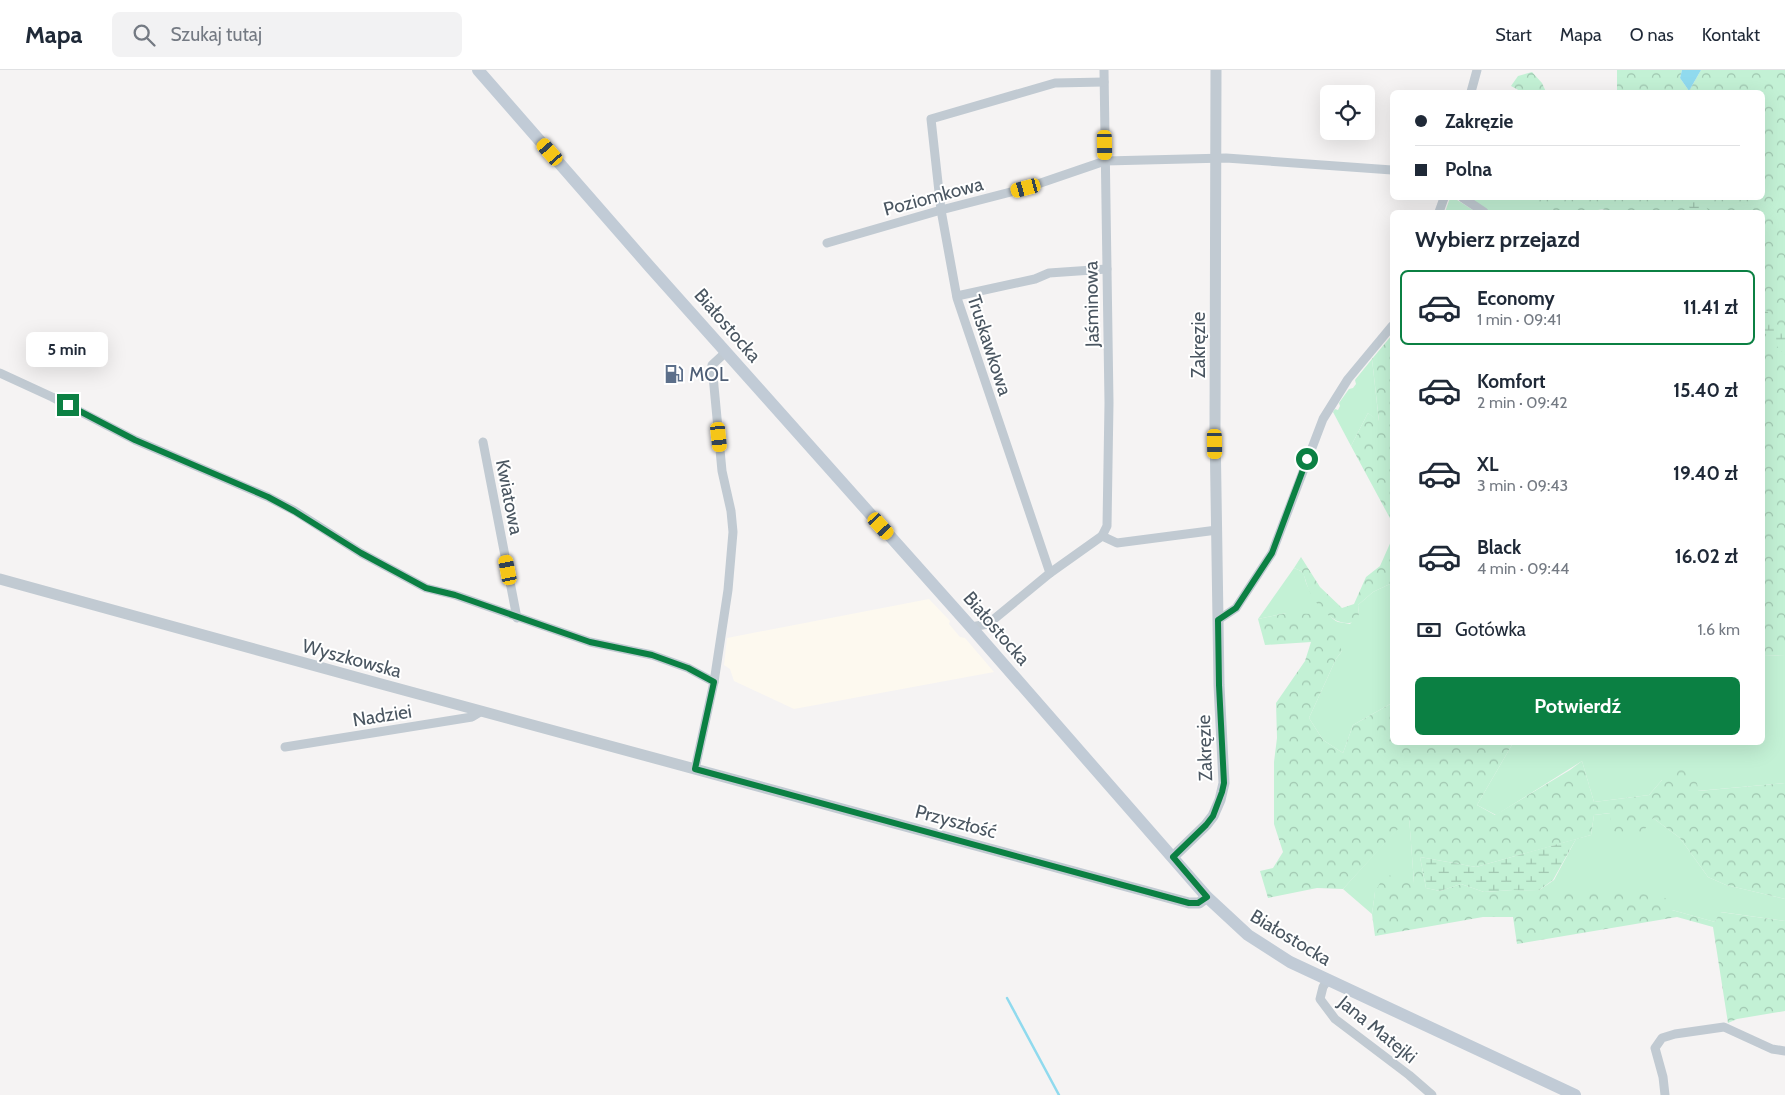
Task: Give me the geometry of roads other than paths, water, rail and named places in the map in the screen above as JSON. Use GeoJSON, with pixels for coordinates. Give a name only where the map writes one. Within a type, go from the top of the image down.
{"type":"FeatureCollection","features":[{"type":"Feature","properties":{"kind":"main road","name":"Białostocka"},"geometry":{"type":"LineString","coordinates":[[478,70],[1207,897],[1236,925],[1264,946],[1327,980],[1576,1095]]}},
{"type":"Feature","properties":{"kind":"street","name":"Jaśminowa"},"geometry":{"type":"LineString","coordinates":[[1102,536],[1107,526],[1109,403],[1104,70]]}},
{"type":"Feature","properties":{"kind":"street","name":"Zakręzie"},"geometry":{"type":"LineString","coordinates":[[1173,857],[1213,816],[1224,783],[1218,620],[1216,70]]}},
{"type":"Feature","properties":{"kind":"street"},"geometry":{"type":"LineString","coordinates":[[1472,90],[1477,70]]}},
{"type":"Feature","properties":{"kind":"street","name":"Truskawkowa"},"geometry":{"type":"LineString","coordinates":[[1050,573],[957,296],[941,210],[931,119],[1055,83],[1104,82]]}},
{"type":"Feature","properties":{"kind":"street","name":"Poziomkowa"},"geometry":{"type":"LineString","coordinates":[[827,243],[1026,188],[1105,161],[1226,158],[1390,170]]}},
{"type":"Feature","properties":{"kind":"street"},"geometry":{"type":"LineString","coordinates":[[1466,200],[1481,210]]}},
{"type":"Feature","properties":{"kind":"street"},"geometry":{"type":"LineString","coordinates":[[957,296],[1035,279],[1049,273],[1107,269]]}},
{"type":"Feature","properties":{"kind":"street"},"geometry":{"type":"LineString","coordinates":[[1218,620],[1236,608],[1272,553],[1323,419],[1348,379],[1390,328]]}},
{"type":"Feature","properties":{"kind":"street"},"geometry":{"type":"LineString","coordinates":[[695,769],[714,682],[728,590],[732,532],[731,511],[722,472],[712,365],[726,352]]}},
{"type":"Feature","properties":{"kind":"street"},"geometry":{"type":"LineString","coordinates":[[0,373],[52,397],[135,440],[268,497],[361,553],[426,588],[455,595],[590,642],[652,655],[688,668],[714,682]]}},
{"type":"Feature","properties":{"kind":"street","name":"Kwiatowa"},"geometry":{"type":"LineString","coordinates":[[483,442],[517,618]]}},
{"type":"Feature","properties":{"kind":"street"},"geometry":{"type":"LineString","coordinates":[[971,628],[988,624],[1050,573],[1102,536],[1117,543],[1217,530]]}},
{"type":"Feature","properties":{"kind":"street","name":"Wyszkowska"},"geometry":{"type":"LineString","coordinates":[[0,579],[695,769]]}},
{"type":"Feature","properties":{"kind":"street","name":"Nadziei"},"geometry":{"type":"LineString","coordinates":[[285,747],[472,717],[482,711]]}},
{"type":"Feature","properties":{"kind":"street","name":"Przyszłość"},"geometry":{"type":"LineString","coordinates":[[695,769],[1189,903],[1198,903],[1207,897]]}},
{"type":"Feature","properties":{"kind":"street","name":"Jana Matejki"},"geometry":{"type":"LineString","coordinates":[[1327,980],[1320,1000],[1335,1019],[1409,1075],[1432,1095]]}},
{"type":"Feature","properties":{"kind":"street"},"geometry":{"type":"LineString","coordinates":[[1665,1095],[1663,1077],[1655,1048],[1662,1038],[1675,1034],[1724,1027],[1772,1049],[1785,1051]]}},
{"type":"Feature","properties":{"kind":"water"},"geometry":{"type":"Polygon","coordinates":[[[1682,70],[1701,70],[1690,90],[1680,78],[1682,70]]]}},
{"type":"Feature","properties":{"kind":"waterway"},"geometry":{"type":"LineString","coordinates":[[1007,998],[1059,1095]]}},
{"type":"Feature","properties":{"kind":"place","name":"MOL"},"geometry":{"type":"Point","coordinates":[674,374]}}]}
